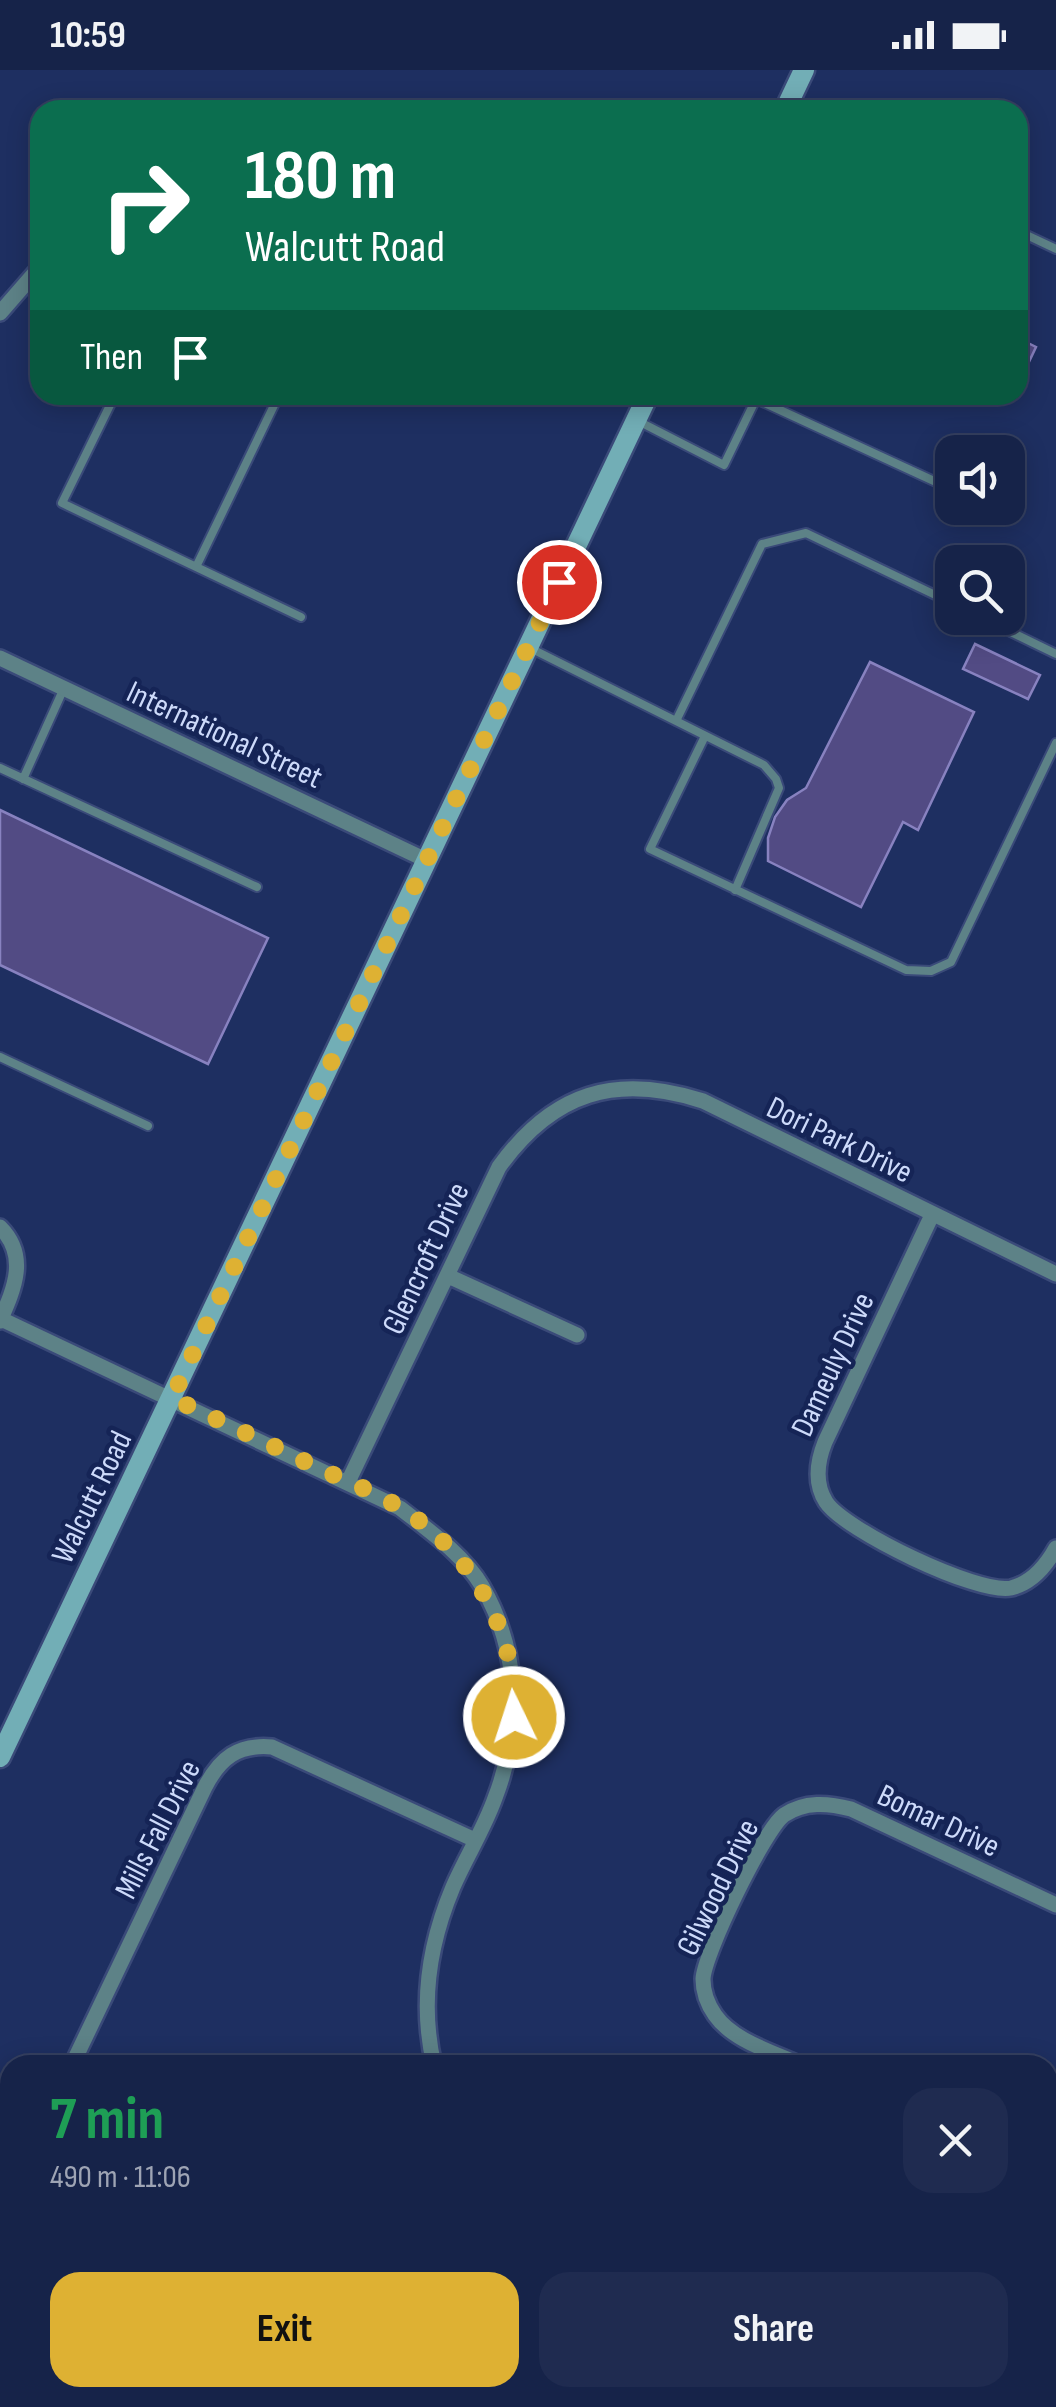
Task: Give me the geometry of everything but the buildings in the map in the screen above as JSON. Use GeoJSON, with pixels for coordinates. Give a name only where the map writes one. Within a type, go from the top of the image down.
{"type":"FeatureCollection","features":[{"type":"Feature","properties":{"kind":"street"},"geometry":{"type":"LineString","coordinates":[[790,100],[804,70]]}},
{"type":"Feature","properties":{"kind":"street"},"geometry":{"type":"LineString","coordinates":[[0,312],[30,278]]}},
{"type":"Feature","properties":{"kind":"street","name":"Walcutt Road"},"geometry":{"type":"LineString","coordinates":[[0,1758],[643,405]]}},
{"type":"Feature","properties":{"kind":"street","name":"International Street"},"geometry":{"type":"LineString","coordinates":[[0,658],[426,860]]}},
{"type":"Feature","properties":{"kind":"street","name":"Dori Park Drive"},"geometry":{"type":"LineString","coordinates":[[592,1093],[618,1087],[648,1088],[703,1101],[1056,1274]]}},
{"type":"Feature","properties":{"kind":"street","name":"Glencroft Drive"},"geometry":{"type":"LineString","coordinates":[[348,1482],[498,1167],[538,1121],[592,1093]]}},
{"type":"Feature","properties":{"kind":"street","name":"Dameuly Drive"},"geometry":{"type":"LineString","coordinates":[[932,1215],[824,1442],[819,1458],[820,1491],[848,1526],[967,1582],[995,1589],[1021,1584],[1041,1571],[1056,1548]]}},
{"type":"Feature","properties":{"kind":"street"},"geometry":{"type":"LineString","coordinates":[[0,1228],[14,1249],[19,1269],[0,1320],[400,1508],[441,1540],[481,1584],[503,1637],[515,1690],[512,1744],[495,1799],[452,1890],[434,1940],[427,1986],[432,2055]]}},
{"type":"Feature","properties":{"kind":"street"},"geometry":{"type":"LineString","coordinates":[[448,1276],[577,1335]]}},
{"type":"Feature","properties":{"kind":"street","name":"Mills Fall Drive"},"geometry":{"type":"LineString","coordinates":[[77,2055],[204,1787],[213,1770],[236,1750],[272,1747],[475,1840]]}},
{"type":"Feature","properties":{"kind":"street","name":"Bomar Drive"},"geometry":{"type":"LineString","coordinates":[[795,1809],[831,1804],[850,1810],[1056,1905]]}},
{"type":"Feature","properties":{"kind":"street","name":"Gilwood Drive"},"geometry":{"type":"LineString","coordinates":[[779,2055],[732,2032],[716,2017],[706,1998],[703,1978],[711,1951],[763,1840],[772,1826],[795,1809]]}},
{"type":"Feature","properties":{"kind":"lane"},"geometry":{"type":"LineString","coordinates":[[1028,235],[1056,248]]}},
{"type":"Feature","properties":{"kind":"lane"},"geometry":{"type":"LineString","coordinates":[[110,405],[62,503],[302,617]]}},
{"type":"Feature","properties":{"kind":"lane"},"geometry":{"type":"LineString","coordinates":[[196,567],[274,405]]}},
{"type":"Feature","properties":{"kind":"lane"},"geometry":{"type":"LineString","coordinates":[[636,420],[724,465],[753,405]]}},
{"type":"Feature","properties":{"kind":"lane"},"geometry":{"type":"LineString","coordinates":[[769,405],[935,481]]}},
{"type":"Feature","properties":{"kind":"lane"},"geometry":{"type":"LineString","coordinates":[[676,722],[762,544],[806,533],[935,595]]}},
{"type":"Feature","properties":{"kind":"lane"},"geometry":{"type":"LineString","coordinates":[[1017,635],[1056,654]]}},
{"type":"Feature","properties":{"kind":"lane"},"geometry":{"type":"LineString","coordinates":[[528,647],[764,766],[776,779],[779,788],[735,890]]}},
{"type":"Feature","properties":{"kind":"lane"},"geometry":{"type":"LineString","coordinates":[[22,779],[64,688]]}},
{"type":"Feature","properties":{"kind":"lane"},"geometry":{"type":"LineString","coordinates":[[705,736],[650,850],[906,970],[931,971],[951,962],[1056,743]]}},
{"type":"Feature","properties":{"kind":"lane"},"geometry":{"type":"LineString","coordinates":[[0,768],[257,887]]}},
{"type":"Feature","properties":{"kind":"lane"},"geometry":{"type":"LineString","coordinates":[[0,1057],[148,1126]]}},
{"type":"Feature","properties":{"kind":"route"},"geometry":{"type":"LineString","coordinates":[[514,1717],[515,1690],[503,1637],[481,1584],[441,1540],[400,1508],[172,1398],[559,582]]}}]}
